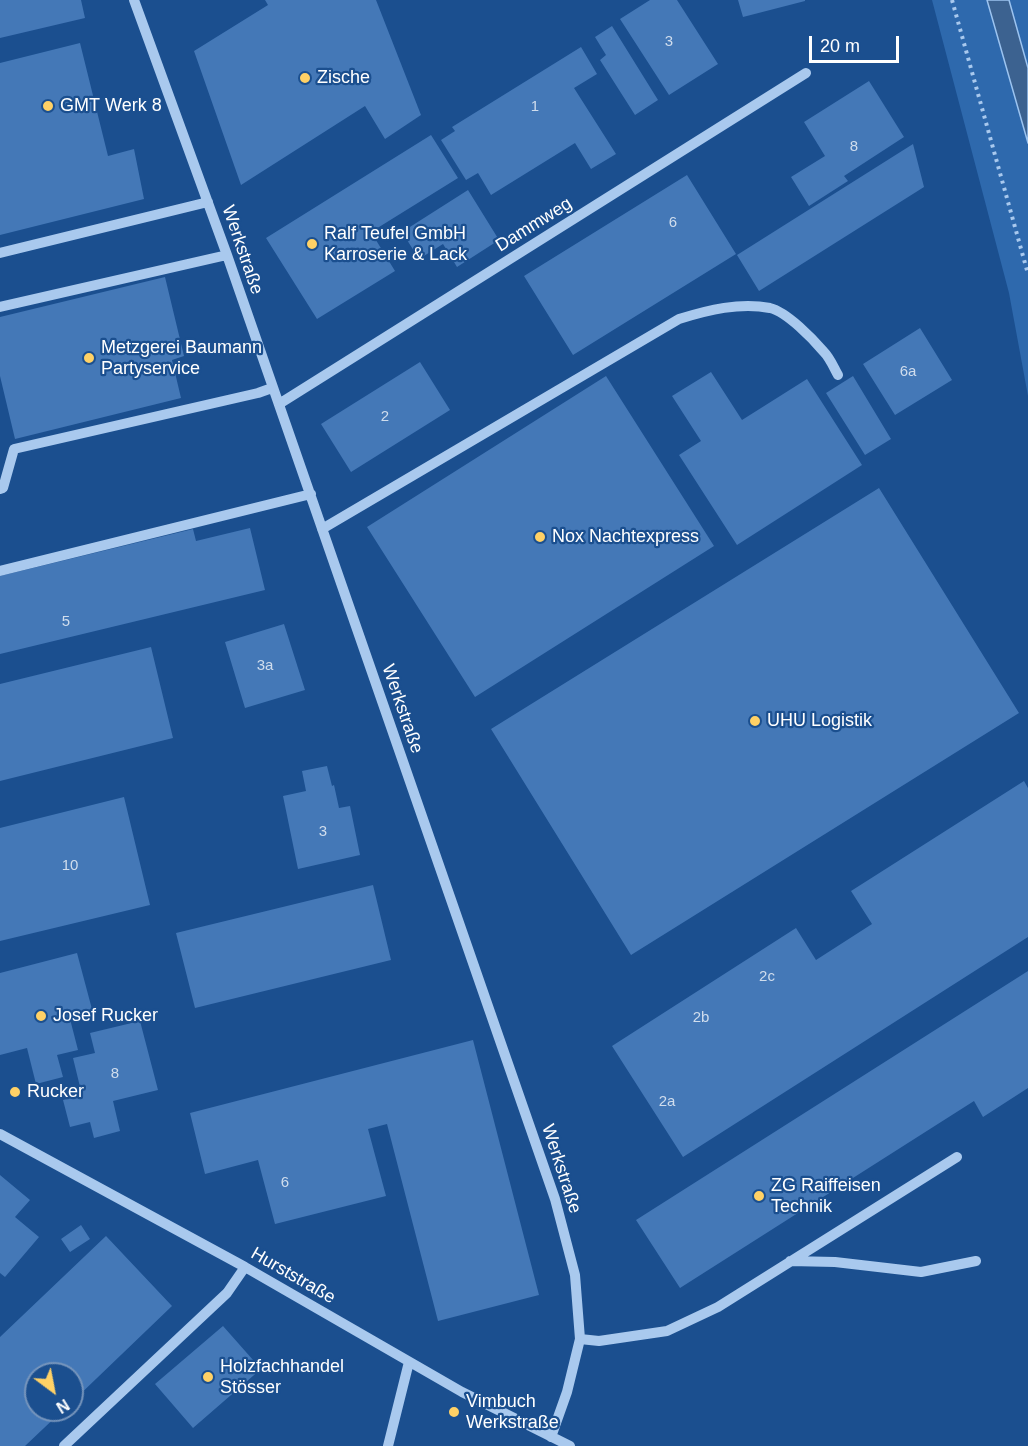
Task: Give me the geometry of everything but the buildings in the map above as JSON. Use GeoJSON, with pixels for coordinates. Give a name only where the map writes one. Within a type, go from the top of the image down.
{"type":"FeatureCollection","features":[{"type":"Feature","properties":{"kind":"street","name":"Werkstraße"},"geometry":{"type":"LineString","coordinates":[[134,0],[311,494],[555,1198],[575,1275],[580,1339],[567,1392],[551,1437]]}},
{"type":"Feature","properties":{"kind":"street","name":"Dammweg"},"geometry":{"type":"LineString","coordinates":[[279,404],[806,73]]}},
{"type":"Feature","properties":{"kind":"street"},"geometry":{"type":"LineString","coordinates":[[0,254],[208,202]]}},
{"type":"Feature","properties":{"kind":"street"},"geometry":{"type":"LineString","coordinates":[[0,308],[227,255]]}},
{"type":"Feature","properties":{"kind":"street"},"geometry":{"type":"LineString","coordinates":[[322,529],[679,319],[706,311],[742,306],[772,308],[794,323],[825,353],[838,375]]}},
{"type":"Feature","properties":{"kind":"street"},"geometry":{"type":"LineString","coordinates":[[0,489],[3,488],[14,449],[272,388]]}},
{"type":"Feature","properties":{"kind":"street"},"geometry":{"type":"LineString","coordinates":[[0,571],[311,494]]}},
{"type":"Feature","properties":{"kind":"street","name":"Hurststraße"},"geometry":{"type":"LineString","coordinates":[[0,1134],[245,1267],[462,1392],[570,1446]]}},
{"type":"Feature","properties":{"kind":"street"},"geometry":{"type":"LineString","coordinates":[[580,1339],[599,1341],[667,1331],[718,1307],[957,1157]]}},
{"type":"Feature","properties":{"kind":"street"},"geometry":{"type":"LineString","coordinates":[[790,1261],[835,1262],[921,1272],[976,1261]]}},
{"type":"Feature","properties":{"kind":"street"},"geometry":{"type":"LineString","coordinates":[[64,1446],[227,1293],[245,1267]]}},
{"type":"Feature","properties":{"kind":"street"},"geometry":{"type":"LineString","coordinates":[[388,1446],[409,1362]]}},
{"type":"Feature","properties":{"kind":"path"},"geometry":{"type":"LineString","coordinates":[[952,0],[1028,274]]}},
{"type":"Feature","properties":{"kind":"shaded area"},"geometry":{"type":"Polygon","coordinates":[[[932,0],[987,0],[1028,143],[1028,396],[1009,293],[932,0]]]}},
{"type":"Feature","properties":{"kind":"shaded area"},"geometry":{"type":"Polygon","coordinates":[[[987,0],[1009,0],[1028,68],[1028,143],[987,0]]]}},
{"type":"Feature","properties":{"kind":"shaded area"},"geometry":{"type":"Polygon","coordinates":[[[1009,0],[1028,0],[1028,68],[1009,0]]]}},
{"type":"Feature","properties":{"kind":"place","name":"Zische"},"geometry":{"type":"Point","coordinates":[305,78]}},
{"type":"Feature","properties":{"kind":"place","name":"GMT Werk 8"},"geometry":{"type":"Point","coordinates":[48,106]}},
{"type":"Feature","properties":{"kind":"place","name":"Ralf Teufel GmbH Karroserie & Lack"},"geometry":{"type":"Point","coordinates":[312,244]}},
{"type":"Feature","properties":{"kind":"place","name":"Metzgerei Baumann Partyservice"},"geometry":{"type":"Point","coordinates":[89,358]}},
{"type":"Feature","properties":{"kind":"place","name":"Nox Nachtexpress"},"geometry":{"type":"Point","coordinates":[540,537]}},
{"type":"Feature","properties":{"kind":"place","name":"UHU Logistik"},"geometry":{"type":"Point","coordinates":[755,721]}},
{"type":"Feature","properties":{"kind":"place","name":"Josef Rucker"},"geometry":{"type":"Point","coordinates":[41,1016]}},
{"type":"Feature","properties":{"kind":"place","name":"Rucker"},"geometry":{"type":"Point","coordinates":[15,1092]}},
{"type":"Feature","properties":{"kind":"place","name":"ZG Raiffeisen Technik"},"geometry":{"type":"Point","coordinates":[759,1196]}},
{"type":"Feature","properties":{"kind":"place","name":"Holzfachhandel Stösser"},"geometry":{"type":"Point","coordinates":[208,1377]}},
{"type":"Feature","properties":{"kind":"place","name":"Vimbuch Werkstraße"},"geometry":{"type":"Point","coordinates":[454,1412]}}]}
